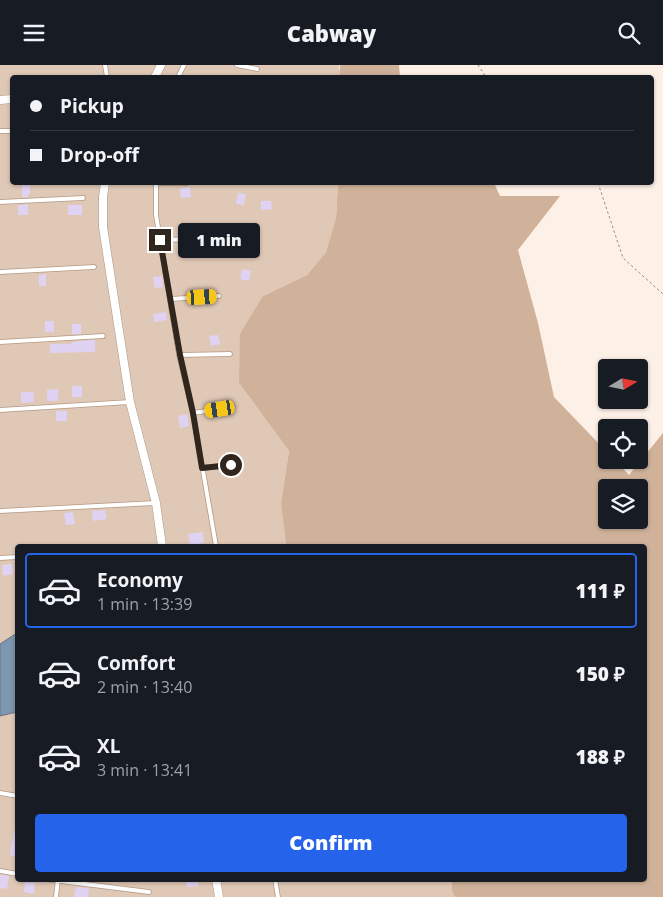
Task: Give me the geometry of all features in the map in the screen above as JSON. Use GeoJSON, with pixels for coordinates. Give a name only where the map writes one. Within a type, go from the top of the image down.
{"type":"FeatureCollection","features":[{"type":"Feature","properties":{"kind":"street"},"geometry":{"type":"LineString","coordinates":[[105,185],[103,227],[130,402],[156,503],[162,544]]}},
{"type":"Feature","properties":{"kind":"street"},"geometry":{"type":"LineString","coordinates":[[216,882],[219,897]]}},
{"type":"Feature","properties":{"kind":"lane"},"geometry":{"type":"LineString","coordinates":[[237,65],[258,69]]}},
{"type":"Feature","properties":{"kind":"lane"},"geometry":{"type":"LineString","coordinates":[[156,185],[156,215],[160,240],[216,544]]}},
{"type":"Feature","properties":{"kind":"lane"},"geometry":{"type":"LineString","coordinates":[[0,202],[83,198]]}},
{"type":"Feature","properties":{"kind":"lane"},"geometry":{"type":"LineString","coordinates":[[160,240],[230,238]]}},
{"type":"Feature","properties":{"kind":"lane"},"geometry":{"type":"LineString","coordinates":[[0,272],[94,267]]}},
{"type":"Feature","properties":{"kind":"lane"},"geometry":{"type":"LineString","coordinates":[[170,299],[218,296]]}},
{"type":"Feature","properties":{"kind":"lane"},"geometry":{"type":"LineString","coordinates":[[0,342],[104,336]]}},
{"type":"Feature","properties":{"kind":"lane"},"geometry":{"type":"LineString","coordinates":[[180,355],[230,353]]}},
{"type":"Feature","properties":{"kind":"lane"},"geometry":{"type":"LineString","coordinates":[[0,410],[130,402]]}},
{"type":"Feature","properties":{"kind":"lane"},"geometry":{"type":"LineString","coordinates":[[193,413],[233,407]]}},
{"type":"Feature","properties":{"kind":"lane"},"geometry":{"type":"LineString","coordinates":[[202,468],[231,465]]}},
{"type":"Feature","properties":{"kind":"lane"},"geometry":{"type":"LineString","coordinates":[[0,511],[156,503]]}},
{"type":"Feature","properties":{"kind":"lane"},"geometry":{"type":"LineString","coordinates":[[0,558],[15,557]]}},
{"type":"Feature","properties":{"kind":"lane"},"geometry":{"type":"LineString","coordinates":[[0,793],[15,796]]}},
{"type":"Feature","properties":{"kind":"lane"},"geometry":{"type":"LineString","coordinates":[[0,871],[15,874]]}},
{"type":"Feature","properties":{"kind":"lane"},"geometry":{"type":"LineString","coordinates":[[56,897],[58,882]]}},
{"type":"Feature","properties":{"kind":"lane"},"geometry":{"type":"LineString","coordinates":[[72,882],[149,893]]}},
{"type":"Feature","properties":{"kind":"lane"},"geometry":{"type":"LineString","coordinates":[[276,882],[278,897]]}},
{"type":"Feature","properties":{"kind":"path"},"geometry":{"type":"LineString","coordinates":[[599,185],[623,258],[663,294]]}},
{"type":"Feature","properties":{"kind":"shaded area"},"geometry":{"type":"Polygon","coordinates":[[[0,65],[339,65],[339,75],[10,75],[10,185],[338,185],[336,218],[326,252],[307,275],[263,296],[239,383],[289,451],[281,503],[286,544],[15,544],[15,882],[452,882],[452,891],[455,897],[0,897],[0,65]]]}},
{"type":"Feature","properties":{"kind":"shaded area"},"geometry":{"type":"Polygon","coordinates":[[[340,65],[399,65],[400,75],[339,75],[340,65]]]}},
{"type":"Feature","properties":{"kind":"shaded area"},"geometry":{"type":"Polygon","coordinates":[[[338,185],[495,185],[500,196],[560,196],[518,250],[538,323],[554,397],[598,443],[598,469],[623,469],[629,475],[634,469],[648,469],[648,452],[663,433],[663,897],[455,897],[452,891],[452,882],[647,882],[647,544],[286,544],[281,503],[289,451],[239,383],[240,334],[263,296],[307,275],[326,252],[336,218],[338,185]]]}},
{"type":"Feature","properties":{"kind":"water"},"geometry":{"type":"Polygon","coordinates":[[[15,634],[15,712],[0,716],[0,644],[15,634]]]}},
{"type":"Feature","properties":{"kind":"building"},"geometry":{"type":"Polygon","coordinates":[[[22,185],[30,185],[28,197],[22,197],[22,185]]]}},
{"type":"Feature","properties":{"kind":"building"},"geometry":{"type":"Polygon","coordinates":[[[190,187],[191,197],[181,198],[180,189],[190,187]]]}},
{"type":"Feature","properties":{"kind":"building"},"geometry":{"type":"Polygon","coordinates":[[[238,193],[246,194],[244,205],[236,204],[238,193]]]}},
{"type":"Feature","properties":{"kind":"building"},"geometry":{"type":"Polygon","coordinates":[[[261,201],[271,201],[272,209],[261,210],[261,201]]]}},
{"type":"Feature","properties":{"kind":"building"},"geometry":{"type":"Polygon","coordinates":[[[28,204],[28,215],[18,215],[18,205],[28,204]]]}},
{"type":"Feature","properties":{"kind":"building"},"geometry":{"type":"Polygon","coordinates":[[[68,205],[82,205],[82,215],[68,215],[68,205]]]}},
{"type":"Feature","properties":{"kind":"building"},"geometry":{"type":"Polygon","coordinates":[[[242,269],[251,271],[249,281],[240,279],[242,269]]]}},
{"type":"Feature","properties":{"kind":"building"},"geometry":{"type":"Polygon","coordinates":[[[46,274],[46,286],[39,286],[39,275],[46,274]]]}},
{"type":"Feature","properties":{"kind":"building"},"geometry":{"type":"Polygon","coordinates":[[[162,276],[163,287],[155,288],[153,277],[162,276]]]}},
{"type":"Feature","properties":{"kind":"building"},"geometry":{"type":"Polygon","coordinates":[[[166,312],[167,320],[154,322],[153,314],[166,312]]]}},
{"type":"Feature","properties":{"kind":"building"},"geometry":{"type":"Polygon","coordinates":[[[45,321],[54,321],[54,332],[45,332],[45,321]]]}},
{"type":"Feature","properties":{"kind":"building"},"geometry":{"type":"Polygon","coordinates":[[[72,324],[81,324],[81,334],[72,334],[72,324]]]}},
{"type":"Feature","properties":{"kind":"building"},"geometry":{"type":"Polygon","coordinates":[[[218,335],[220,344],[211,346],[209,336],[218,335]]]}},
{"type":"Feature","properties":{"kind":"building"},"geometry":{"type":"Polygon","coordinates":[[[95,340],[95,352],[50,353],[50,344],[71,344],[72,342],[95,340]]]}},
{"type":"Feature","properties":{"kind":"building"},"geometry":{"type":"Polygon","coordinates":[[[72,386],[82,386],[82,397],[72,397],[72,386]]]}},
{"type":"Feature","properties":{"kind":"building"},"geometry":{"type":"Polygon","coordinates":[[[58,389],[58,401],[47,401],[47,390],[58,389]]]}},
{"type":"Feature","properties":{"kind":"building"},"geometry":{"type":"Polygon","coordinates":[[[21,392],[33,392],[34,402],[21,403],[21,392]]]}},
{"type":"Feature","properties":{"kind":"building"},"geometry":{"type":"Polygon","coordinates":[[[56,411],[67,411],[67,421],[56,421],[56,411]]]}},
{"type":"Feature","properties":{"kind":"building"},"geometry":{"type":"Polygon","coordinates":[[[187,414],[189,426],[180,428],[178,416],[187,414]]]}},
{"type":"Feature","properties":{"kind":"building"},"geometry":{"type":"Polygon","coordinates":[[[105,510],[107,519],[93,521],[92,511],[105,510]]]}},
{"type":"Feature","properties":{"kind":"building"},"geometry":{"type":"Polygon","coordinates":[[[73,512],[75,524],[66,525],[64,513],[73,512]]]}},
{"type":"Feature","properties":{"kind":"building"},"geometry":{"type":"Polygon","coordinates":[[[203,532],[204,543],[190,544],[188,534],[203,532]]]}},
{"type":"Feature","properties":{"kind":"building"},"geometry":{"type":"Polygon","coordinates":[[[12,564],[13,574],[3,576],[2,565],[12,564]]]}},
{"type":"Feature","properties":{"kind":"building"},"geometry":{"type":"Polygon","coordinates":[[[14,831],[15,831],[15,856],[10,855],[14,831]]]}},
{"type":"Feature","properties":{"kind":"building"},"geometry":{"type":"Polygon","coordinates":[[[0,875],[9,876],[7,889],[0,888],[0,875]]]}},
{"type":"Feature","properties":{"kind":"building"},"geometry":{"type":"Polygon","coordinates":[[[25,882],[35,883],[34,894],[24,892],[25,882]]]}},
{"type":"Feature","properties":{"kind":"building"},"geometry":{"type":"Polygon","coordinates":[[[186,882],[198,882],[198,886],[187,887],[186,882]]]}},
{"type":"Feature","properties":{"kind":"building"},"geometry":{"type":"Polygon","coordinates":[[[76,887],[89,888],[88,897],[74,897],[76,887]]]}},
{"type":"Feature","properties":{"kind":"route"},"geometry":{"type":"LineString","coordinates":[[160,240],[202,468],[231,465]]}}]}
